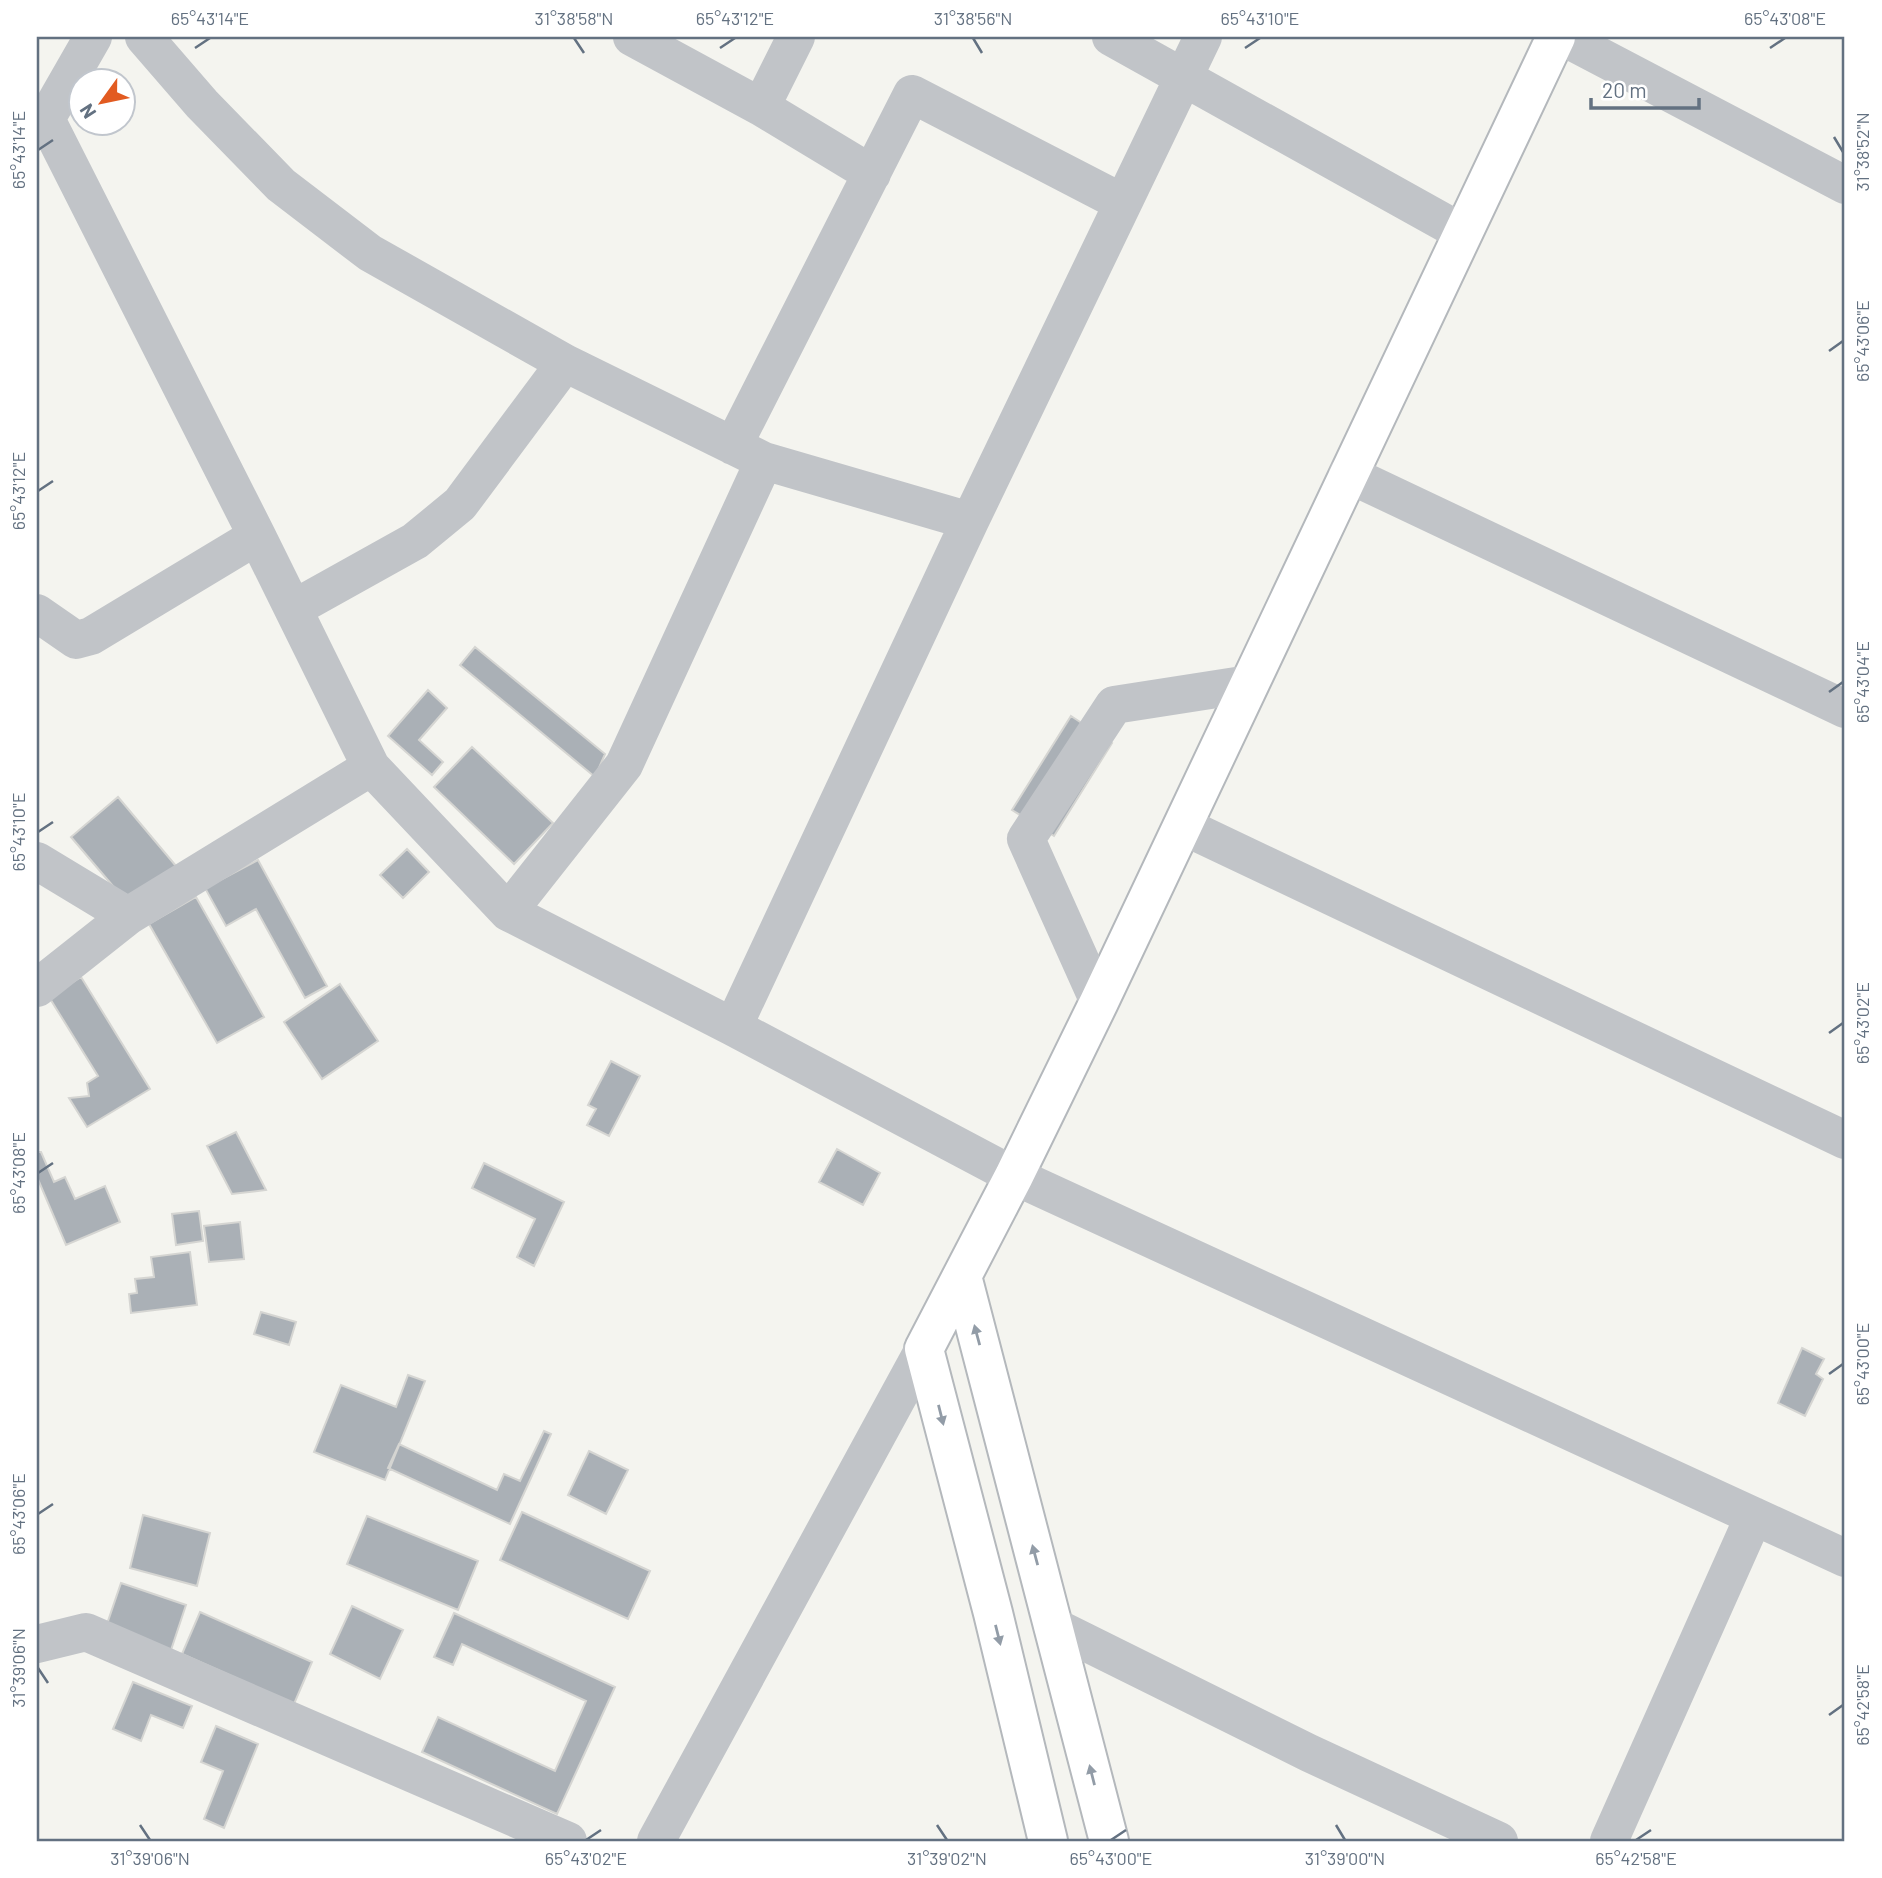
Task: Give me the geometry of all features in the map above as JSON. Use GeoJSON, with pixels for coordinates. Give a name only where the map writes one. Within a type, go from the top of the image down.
{"type":"FeatureCollection","features":[{"type":"Feature","properties":{"kind":"main road"},"geometry":{"type":"LineString","coordinates":[[1048,1841],[993,1613],[924,1349],[1014,1176],[1098,1002],[1556,37]]}},
{"type":"Feature","properties":{"kind":"main road"},"geometry":{"type":"LineString","coordinates":[[962,1276],[1108,1841]]}},
{"type":"Feature","properties":{"kind":"street"},"geometry":{"type":"LineString","coordinates":[[93,37],[42,122],[257,536],[371,767],[508,912],[733,1027],[1014,1176],[1845,1558]]}},
{"type":"Feature","properties":{"kind":"street"},"geometry":{"type":"LineString","coordinates":[[144,37],[202,104],[291,192],[370,253],[565,363],[749,454],[970,521]]}},
{"type":"Feature","properties":{"kind":"street"},"geometry":{"type":"LineString","coordinates":[[632,37],[761,107],[872,174]]}},
{"type":"Feature","properties":{"kind":"street"},"geometry":{"type":"LineString","coordinates":[[761,107],[796,37]]}},
{"type":"Feature","properties":{"kind":"street"},"geometry":{"type":"LineString","coordinates":[[1111,37],[1463,233]]}},
{"type":"Feature","properties":{"kind":"street"},"geometry":{"type":"LineString","coordinates":[[733,1027],[970,521],[1203,37]]}},
{"type":"Feature","properties":{"kind":"street"},"geometry":{"type":"LineString","coordinates":[[1563,37],[1845,185]]}},
{"type":"Feature","properties":{"kind":"street"},"geometry":{"type":"LineString","coordinates":[[508,912],[624,765],[749,454],[872,174],[912,94],[1122,203]]}},
{"type":"Feature","properties":{"kind":"street"},"geometry":{"type":"LineString","coordinates":[[293,609],[415,541],[460,504],[565,363]]}},
{"type":"Feature","properties":{"kind":"street"},"geometry":{"type":"LineString","coordinates":[[1348,474],[1845,709]]}},
{"type":"Feature","properties":{"kind":"street"},"geometry":{"type":"LineString","coordinates":[[37,613],[62,633],[76,640],[91,636],[257,536]]}},
{"type":"Feature","properties":{"kind":"street"},"geometry":{"type":"LineString","coordinates":[[1098,1002],[1026,839],[1114,705],[1250,684]]}},
{"type":"Feature","properties":{"kind":"street"},"geometry":{"type":"LineString","coordinates":[[37,988],[128,916],[371,767]]}},
{"type":"Feature","properties":{"kind":"street"},"geometry":{"type":"LineString","coordinates":[[1183,825],[1845,1140]]}},
{"type":"Feature","properties":{"kind":"street"},"geometry":{"type":"LineString","coordinates":[[37,861],[128,916]]}},
{"type":"Feature","properties":{"kind":"street"},"geometry":{"type":"LineString","coordinates":[[656,1841],[924,1349]]}},
{"type":"Feature","properties":{"kind":"street"},"geometry":{"type":"LineString","coordinates":[[1609,1841],[1754,1516]]}},
{"type":"Feature","properties":{"kind":"street"},"geometry":{"type":"LineString","coordinates":[[1053,1626],[1308,1753],[1499,1841]]}},
{"type":"Feature","properties":{"kind":"street"},"geometry":{"type":"LineString","coordinates":[[37,1644],[86,1632],[568,1841]]}},
{"type":"Feature","properties":{"kind":"building"},"geometry":{"type":"Polygon","coordinates":[[[475,647],[605,754],[595,777],[460,665],[475,647]]]}},
{"type":"Feature","properties":{"kind":"building"},"geometry":{"type":"Polygon","coordinates":[[[428,690],[447,708],[419,740],[443,762],[432,775],[388,736],[428,690]]]}},
{"type":"Feature","properties":{"kind":"building"},"geometry":{"type":"Polygon","coordinates":[[[1071,716],[1112,743],[1054,836],[1012,810],[1071,716]]]}},
{"type":"Feature","properties":{"kind":"building"},"geometry":{"type":"Polygon","coordinates":[[[472,747],[553,823],[514,864],[434,787],[472,747]]]}},
{"type":"Feature","properties":{"kind":"building"},"geometry":{"type":"Polygon","coordinates":[[[118,797],[176,866],[130,906],[71,837],[118,797]]]}},
{"type":"Feature","properties":{"kind":"building"},"geometry":{"type":"Polygon","coordinates":[[[407,849],[429,872],[403,898],[380,875],[407,849]]]}},
{"type":"Feature","properties":{"kind":"building"},"geometry":{"type":"Polygon","coordinates":[[[258,860],[327,986],[305,998],[256,909],[226,926],[205,888],[258,860]]]}},
{"type":"Feature","properties":{"kind":"building"},"geometry":{"type":"Polygon","coordinates":[[[196,897],[264,1017],[217,1043],[149,924],[196,897]]]}},
{"type":"Feature","properties":{"kind":"building"},"geometry":{"type":"Polygon","coordinates":[[[81,977],[150,1089],[87,1127],[69,1098],[89,1096],[87,1083],[98,1076],[49,997],[81,977]]]}},
{"type":"Feature","properties":{"kind":"building"},"geometry":{"type":"Polygon","coordinates":[[[340,984],[378,1041],[322,1079],[284,1022],[340,984]]]}},
{"type":"Feature","properties":{"kind":"building"},"geometry":{"type":"Polygon","coordinates":[[[611,1061],[640,1076],[609,1136],[587,1125],[596,1109],[588,1105],[611,1061]]]}},
{"type":"Feature","properties":{"kind":"building"},"geometry":{"type":"Polygon","coordinates":[[[236,1132],[266,1190],[232,1194],[207,1146],[236,1132]]]}},
{"type":"Feature","properties":{"kind":"building"},"geometry":{"type":"Polygon","coordinates":[[[837,1149],[880,1173],[863,1205],[819,1182],[837,1149]]]}},
{"type":"Feature","properties":{"kind":"building"},"geometry":{"type":"Polygon","coordinates":[[[37,1152],[41,1152],[54,1182],[65,1177],[75,1199],[105,1186],[120,1222],[66,1245],[37,1177],[37,1152]]]}},
{"type":"Feature","properties":{"kind":"building"},"geometry":{"type":"Polygon","coordinates":[[[484,1163],[564,1202],[534,1266],[517,1257],[535,1219],[472,1188],[484,1163]]]}},
{"type":"Feature","properties":{"kind":"building"},"geometry":{"type":"Polygon","coordinates":[[[199,1211],[203,1241],[176,1245],[172,1214],[199,1211]]]}},
{"type":"Feature","properties":{"kind":"building"},"geometry":{"type":"Polygon","coordinates":[[[240,1222],[244,1259],[209,1262],[204,1226],[240,1222]]]}},
{"type":"Feature","properties":{"kind":"building"},"geometry":{"type":"Polygon","coordinates":[[[190,1252],[197,1305],[131,1313],[129,1294],[137,1293],[135,1279],[154,1277],[151,1257],[190,1252]]]}},
{"type":"Feature","properties":{"kind":"building"},"geometry":{"type":"Polygon","coordinates":[[[261,1312],[296,1322],[289,1345],[254,1334],[261,1312]]]}},
{"type":"Feature","properties":{"kind":"building"},"geometry":{"type":"Polygon","coordinates":[[[1802,1348],[1824,1359],[1816,1374],[1823,1379],[1805,1416],[1778,1403],[1802,1348]]]}},
{"type":"Feature","properties":{"kind":"building"},"geometry":{"type":"Polygon","coordinates":[[[408,1375],[425,1381],[385,1480],[314,1452],[341,1385],[396,1407],[408,1375]]]}},
{"type":"Feature","properties":{"kind":"building"},"geometry":{"type":"Polygon","coordinates":[[[544,1431],[551,1434],[510,1524],[388,1468],[399,1444],[497,1490],[504,1474],[520,1481],[544,1431]]]}},
{"type":"Feature","properties":{"kind":"building"},"geometry":{"type":"Polygon","coordinates":[[[589,1451],[628,1470],[606,1514],[568,1495],[589,1451]]]}},
{"type":"Feature","properties":{"kind":"building"},"geometry":{"type":"Polygon","coordinates":[[[522,1512],[650,1571],[628,1619],[500,1560],[522,1512]]]}},
{"type":"Feature","properties":{"kind":"building"},"geometry":{"type":"Polygon","coordinates":[[[143,1515],[210,1533],[197,1586],[130,1568],[143,1515]]]}},
{"type":"Feature","properties":{"kind":"building"},"geometry":{"type":"Polygon","coordinates":[[[367,1516],[478,1561],[458,1610],[347,1564],[367,1516]]]}},
{"type":"Feature","properties":{"kind":"building"},"geometry":{"type":"Polygon","coordinates":[[[121,1583],[186,1605],[171,1650],[106,1627],[121,1583]]]}},
{"type":"Feature","properties":{"kind":"building"},"geometry":{"type":"Polygon","coordinates":[[[352,1606],[403,1630],[380,1679],[330,1654],[352,1606]]]}},
{"type":"Feature","properties":{"kind":"building"},"geometry":{"type":"Polygon","coordinates":[[[200,1612],[312,1662],[294,1704],[182,1654],[200,1612]]]}},
{"type":"Feature","properties":{"kind":"building"},"geometry":{"type":"Polygon","coordinates":[[[454,1613],[615,1687],[557,1814],[422,1752],[438,1717],[555,1771],[586,1701],[462,1644],[453,1665],[434,1657],[454,1613]]]}},
{"type":"Feature","properties":{"kind":"building"},"geometry":{"type":"Polygon","coordinates":[[[133,1682],[192,1706],[183,1728],[151,1715],[141,1741],[113,1729],[133,1682]]]}},
{"type":"Feature","properties":{"kind":"building"},"geometry":{"type":"Polygon","coordinates":[[[216,1726],[258,1744],[224,1828],[204,1819],[223,1771],[201,1762],[216,1726]]]}}]}
